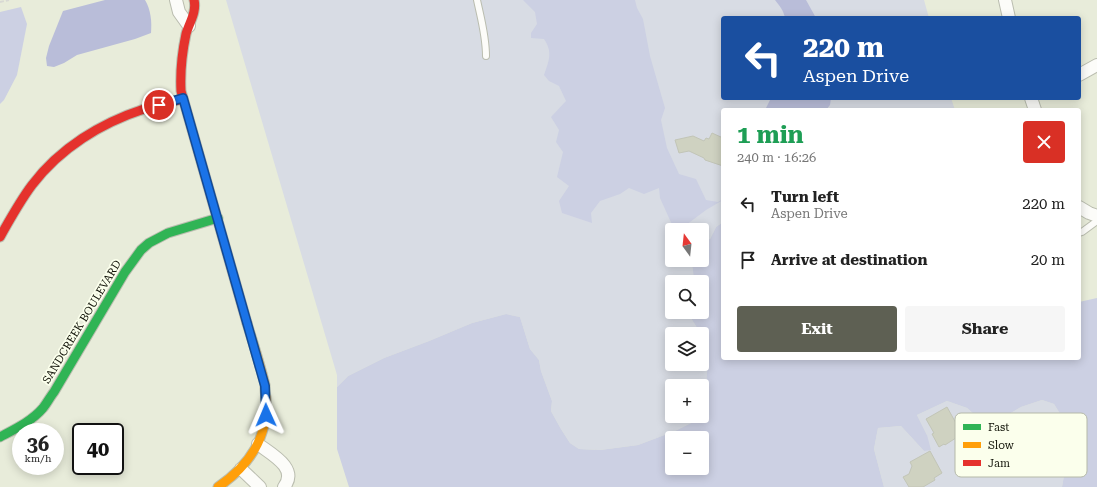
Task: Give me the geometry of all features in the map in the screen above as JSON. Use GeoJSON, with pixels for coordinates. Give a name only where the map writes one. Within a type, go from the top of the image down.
{"type":"FeatureCollection","features":[{"type":"Feature","properties":{"kind":"street"},"geometry":{"type":"LineString","coordinates":[[176,0],[179,12],[188,26]]}},
{"type":"Feature","properties":{"kind":"street"},"geometry":{"type":"LineString","coordinates":[[194,0],[196,5],[188,26],[180,72],[181,91],[265,386],[266,415],[263,431],[258,444],[241,469],[218,487]]}},
{"type":"Feature","properties":{"kind":"street"},"geometry":{"type":"LineString","coordinates":[[1005,0],[1009,16]]}},
{"type":"Feature","properties":{"kind":"street"},"geometry":{"type":"LineString","coordinates":[[1081,74],[1097,65]]}},
{"type":"Feature","properties":{"kind":"street"},"geometry":{"type":"LineString","coordinates":[[0,237],[32,185],[61,153],[73,144],[111,122],[134,112],[183,98]]}},
{"type":"Feature","properties":{"kind":"street"},"geometry":{"type":"LineString","coordinates":[[1081,208],[1097,216]]}},
{"type":"Feature","properties":{"kind":"street","name":"SANDCREEK BOULEVARD"},"geometry":{"type":"LineString","coordinates":[[0,437],[19,428],[34,417],[42,408],[54,392],[124,272],[141,250],[149,243],[168,233],[218,218]]}},
{"type":"Feature","properties":{"kind":"street"},"geometry":{"type":"LineString","coordinates":[[258,444],[287,468],[289,479],[284,487]]}},
{"type":"Feature","properties":{"kind":"street"},"geometry":{"type":"LineString","coordinates":[[241,469],[260,487]]}},
{"type":"Feature","properties":{"kind":"lane"},"geometry":{"type":"LineString","coordinates":[[477,0],[485,35],[486,56]]}},
{"type":"Feature","properties":{"kind":"lane"},"geometry":{"type":"LineString","coordinates":[[1081,232],[1097,221]]}},
{"type":"Feature","properties":{"kind":"path"},"geometry":{"type":"LineString","coordinates":[[0,2],[8,0]]}},
{"type":"Feature","properties":{"kind":"shaded area"},"geometry":{"type":"Polygon","coordinates":[[[105,0],[145,0],[151,16],[151,33],[77,55],[54,67],[47,66],[46,58],[49,46],[63,11],[105,0]]]}},
{"type":"Feature","properties":{"kind":"shaded area"},"geometry":{"type":"Polygon","coordinates":[[[226,0],[924,0],[928,16],[721,16],[721,100],[952,100],[954,108],[721,108],[721,223],[716,227],[709,239],[709,223],[665,223],[665,267],[692,267],[693,275],[665,275],[665,319],[691,319],[697,327],[665,327],[665,371],[707,371],[706,379],[665,379],[665,423],[691,423],[675,431],[665,431],[665,435],[638,445],[600,450],[579,449],[570,443],[551,411],[552,401],[541,371],[539,360],[530,349],[520,317],[506,314],[472,323],[384,358],[348,376],[337,387],[337,375],[226,0]]]}},
{"type":"Feature","properties":{"kind":"shaded area"},"geometry":{"type":"Polygon","coordinates":[[[523,0],[635,0],[637,8],[643,19],[650,56],[665,108],[661,120],[667,148],[679,174],[696,179],[706,200],[721,201],[689,223],[671,223],[660,198],[659,188],[644,194],[629,188],[620,194],[600,201],[591,213],[592,223],[562,213],[559,201],[569,186],[557,177],[563,152],[556,142],[559,130],[551,117],[566,101],[559,86],[549,81],[544,75],[549,61],[549,52],[544,39],[531,38],[531,33],[537,24],[535,12],[523,0]]]}},
{"type":"Feature","properties":{"kind":"shaded area"},"geometry":{"type":"Polygon","coordinates":[[[775,0],[806,0],[815,16],[784,16],[780,6],[775,0]]]}},
{"type":"Feature","properties":{"kind":"shaded area"},"geometry":{"type":"Polygon","coordinates":[[[21,7],[27,24],[17,75],[4,100],[0,104],[0,12],[21,7]]]}},
{"type":"Feature","properties":{"kind":"shaded area"},"geometry":{"type":"Polygon","coordinates":[[[770,100],[831,100],[828,108],[766,108],[770,100]]]}},
{"type":"Feature","properties":{"kind":"shaded area"},"geometry":{"type":"Polygon","coordinates":[[[721,223],[721,360],[1081,360],[1081,302],[1097,298],[1097,487],[1062,487],[1064,477],[1087,477],[1087,413],[1060,413],[1054,404],[1042,400],[1021,407],[1011,413],[973,413],[967,408],[947,401],[917,415],[927,435],[931,450],[924,451],[901,426],[878,428],[874,449],[884,487],[349,487],[337,449],[337,387],[348,376],[384,358],[472,323],[506,314],[520,317],[530,349],[539,360],[541,371],[552,401],[551,411],[570,443],[579,449],[600,450],[638,445],[665,435],[665,475],[709,475],[709,431],[675,431],[691,423],[709,423],[709,379],[706,379],[707,371],[709,371],[709,327],[697,327],[691,319],[709,319],[709,275],[693,275],[692,267],[709,267],[709,239],[716,227],[721,223]]]}},
{"type":"Feature","properties":{"kind":"shaded area"},"geometry":{"type":"Polygon","coordinates":[[[1042,400],[1054,404],[1060,413],[1011,413],[1021,407],[1042,400]]]}},
{"type":"Feature","properties":{"kind":"shaded area"},"geometry":{"type":"Polygon","coordinates":[[[947,401],[967,408],[973,413],[955,413],[955,477],[1064,477],[1062,487],[884,487],[874,449],[878,428],[901,426],[924,451],[927,435],[917,415],[947,401]]]}},
{"type":"Feature","properties":{"kind":"building"},"geometry":{"type":"Polygon","coordinates":[[[712,133],[721,137],[721,165],[705,160],[704,158],[689,151],[679,153],[675,140],[693,136],[704,141],[706,138],[709,139],[712,133]]]}},
{"type":"Feature","properties":{"kind":"building"},"geometry":{"type":"Polygon","coordinates":[[[947,407],[955,421],[955,439],[939,447],[932,434],[934,433],[926,419],[947,407]]]}},
{"type":"Feature","properties":{"kind":"building"},"geometry":{"type":"Polygon","coordinates":[[[930,451],[942,473],[934,478],[935,480],[923,487],[909,487],[903,477],[909,474],[912,466],[910,462],[930,451]]]}},
{"type":"Feature","properties":{"kind":"traffic: fast"},"geometry":{"type":"LineString","coordinates":[[0,437],[29,421],[39,413],[54,392],[125,272],[141,250],[149,243],[168,233],[218,218]]}},
{"type":"Feature","properties":{"kind":"traffic: slow"},"geometry":{"type":"LineString","coordinates":[[218,487],[248,459],[261,437],[264,425],[266,411],[265,385],[247,323]]}},
{"type":"Feature","properties":{"kind":"traffic: jam"},"geometry":{"type":"LineString","coordinates":[[194,0],[194,13],[186,34],[183,48],[181,91],[247,323]]}},
{"type":"Feature","properties":{"kind":"traffic: jam"},"geometry":{"type":"LineString","coordinates":[[0,237],[32,185],[55,159],[68,148],[97,129],[128,115],[183,99]]}},
{"type":"Feature","properties":{"kind":"route"},"geometry":{"type":"LineString","coordinates":[[159,105],[183,98],[265,386],[266,415]]}}]}
